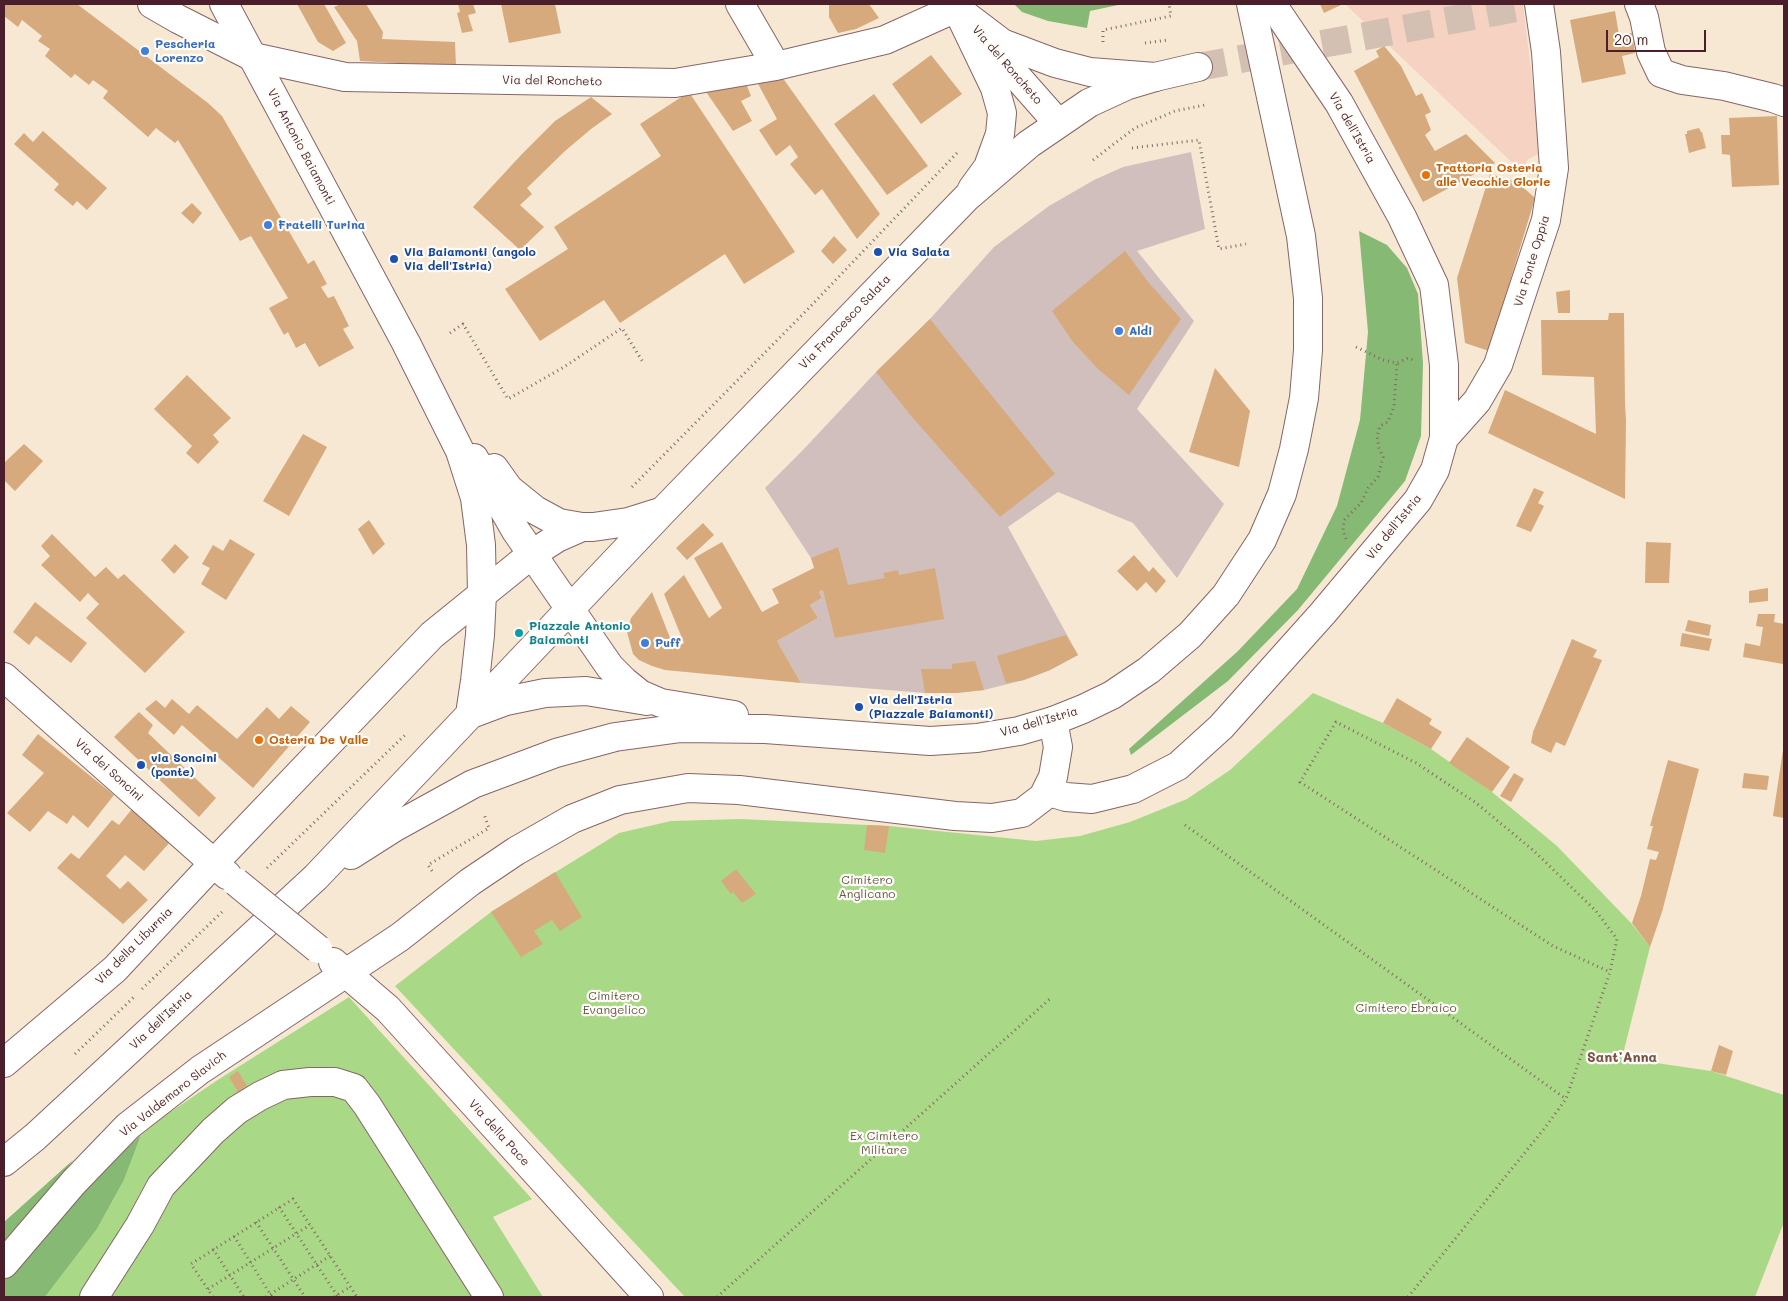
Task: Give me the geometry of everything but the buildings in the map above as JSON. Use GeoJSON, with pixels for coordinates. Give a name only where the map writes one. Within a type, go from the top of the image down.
{"type":"FeatureCollection","features":[{"type":"Feature","properties":{"kind":"street","name":"Via del Roncheto"},"geometry":{"type":"LineString","coordinates":[[152,4],[253,58],[345,77],[675,83],[776,66],[885,40],[957,6]]}},
{"type":"Feature","properties":{"kind":"street","name":"Via Antonio Baiamonti"},"geometry":{"type":"LineString","coordinates":[[224,4],[406,343]]}},
{"type":"Feature","properties":{"kind":"street"},"geometry":{"type":"LineString","coordinates":[[740,4],[776,66]]}},
{"type":"Feature","properties":{"kind":"street","name":"Via dell'Istria"},"geometry":{"type":"LineString","coordinates":[[857,736],[930,741],[977,738],[1019,731],[1053,721],[1112,695],[1149,670],[1190,635],[1226,595],[1262,540],[1284,485],[1294,449],[1304,398],[1308,350],[1308,298],[1301,236],[1251,4]]}},
{"type":"Feature","properties":{"kind":"street","name":"Via dell'Istria"},"geometry":{"type":"LineString","coordinates":[[1046,791],[1066,797],[1092,798],[1133,789],[1178,766],[1221,728],[1323,613],[1418,500],[1435,470],[1444,438],[1444,365],[1434,285],[1402,217],[1339,103],[1272,4]]}},
{"type":"Feature","properties":{"kind":"street","name":"Via Fonte Oppia"},"geometry":{"type":"LineString","coordinates":[[1444,438],[1477,401],[1498,365],[1546,220],[1554,168],[1546,52],[1539,4]]}},
{"type":"Feature","properties":{"kind":"street"},"geometry":{"type":"LineString","coordinates":[[1639,4],[1644,17],[1651,52],[1661,73],[1682,80],[1724,86],[1784,102]]}},
{"type":"Feature","properties":{"kind":"street","name":"Via del Roncheto"},"geometry":{"type":"LineString","coordinates":[[957,6],[1002,43],[1055,63],[1090,72],[1155,77]]}},
{"type":"Feature","properties":{"kind":"street","name":"Via del Roncheto"},"geometry":{"type":"LineString","coordinates":[[957,6],[1058,123]]}},
{"type":"Feature","properties":{"kind":"street","name":"Via del Roncheto"},"geometry":{"type":"LineString","coordinates":[[957,6],[995,88],[1002,114],[1000,134],[988,167],[967,196]]}},
{"type":"Feature","properties":{"kind":"street","name":"Via Francesco Salata"},"geometry":{"type":"LineString","coordinates":[[662,512],[967,196],[1029,144],[1089,103],[1128,85],[1198,67]]}},
{"type":"Feature","properties":{"kind":"street"},"geometry":{"type":"LineString","coordinates":[[406,343],[510,489],[541,514],[560,523],[582,527],[628,522],[662,512]]}},
{"type":"Feature","properties":{"kind":"street"},"geometry":{"type":"LineString","coordinates":[[406,343],[516,531],[610,667],[640,694],[661,703]]}},
{"type":"Feature","properties":{"kind":"street"},"geometry":{"type":"LineString","coordinates":[[406,343],[460,451],[475,498],[481,545],[482,593],[476,672],[470,714]]}},
{"type":"Feature","properties":{"kind":"street"},"geometry":{"type":"LineString","coordinates":[[316,877],[662,512]]}},
{"type":"Feature","properties":{"kind":"street","name":"Via della Liburnia"},"geometry":{"type":"LineString","coordinates":[[4,1063],[115,969],[432,635],[532,554],[557,538],[582,527]]}},
{"type":"Feature","properties":{"kind":"street","name":"Via dei Soncini"},"geometry":{"type":"LineString","coordinates":[[4,677],[213,864],[318,949]]}},
{"type":"Feature","properties":{"kind":"street"},"geometry":{"type":"LineString","coordinates":[[470,714],[506,701],[545,693],[586,691],[857,736]]}},
{"type":"Feature","properties":{"kind":"street"},"geometry":{"type":"LineString","coordinates":[[1046,791],[1053,777],[1058,747],[1053,721]]}},
{"type":"Feature","properties":{"kind":"street"},"geometry":{"type":"LineString","coordinates":[[316,877],[395,827],[473,784],[556,753],[615,737],[681,728],[765,729],[857,736]]}},
{"type":"Feature","properties":{"kind":"street","name":"Via Valdemaro Slavich"},"geometry":{"type":"LineString","coordinates":[[4,1264],[74,1182],[128,1126],[200,1070],[400,937],[470,882],[516,851],[572,820],[620,800],[688,788],[739,790],[946,815],[992,818],[1022,813],[1043,797],[1046,791]]}},
{"type":"Feature","properties":{"kind":"street","name":"Via dell'Istria"},"geometry":{"type":"LineString","coordinates":[[4,1162],[35,1136],[316,877]]}},
{"type":"Feature","properties":{"kind":"street","name":"Via della Pace"},"geometry":{"type":"LineString","coordinates":[[318,949],[388,1009],[649,1297]]}},
{"type":"Feature","properties":{"kind":"street"},"geometry":{"type":"LineString","coordinates":[[94,1297],[140,1225],[161,1186],[213,1132],[238,1110],[260,1096],[283,1085],[335,1082],[354,1088],[367,1106],[489,1297]]}},
{"type":"Feature","properties":{"kind":"path"},"geometry":{"type":"LineString","coordinates":[[1110,44],[1103,43],[1103,30],[1171,16],[1169,4]]}},
{"type":"Feature","properties":{"kind":"path"},"geometry":{"type":"LineString","coordinates":[[1136,43],[1173,39]]}},
{"type":"Feature","properties":{"kind":"path"},"geometry":{"type":"LineString","coordinates":[[1093,160],[1135,128],[1175,111],[1205,105]]}},
{"type":"Feature","properties":{"kind":"path"},"geometry":{"type":"LineString","coordinates":[[1132,148],[1199,140],[1219,249],[1246,244]]}},
{"type":"Feature","properties":{"kind":"path"},"geometry":{"type":"LineString","coordinates":[[626,493],[800,317],[960,148]]}},
{"type":"Feature","properties":{"kind":"path"},"geometry":{"type":"LineString","coordinates":[[450,333],[463,324],[508,399],[564,367],[622,328],[644,364]]}},
{"type":"Feature","properties":{"kind":"path"},"geometry":{"type":"LineString","coordinates":[[1356,346],[1383,360],[1397,363],[1408,358],[1416,361]]}},
{"type":"Feature","properties":{"kind":"path"},"geometry":{"type":"LineString","coordinates":[[1352,544],[1346,540],[1342,531],[1344,520],[1361,503],[1368,488],[1378,477],[1383,457],[1378,448],[1377,436],[1380,426],[1388,422],[1394,406],[1397,363]]}},
{"type":"Feature","properties":{"kind":"path"},"geometry":{"type":"LineString","coordinates":[[1408,1297],[1544,1129],[1566,1099],[1610,972],[1617,939],[1596,911],[1534,851],[1475,802],[1424,768],[1336,722],[1300,782],[1553,946],[1610,972]]}},
{"type":"Feature","properties":{"kind":"path"},"geometry":{"type":"LineString","coordinates":[[436,876],[428,865],[488,828],[482,806]]}},
{"type":"Feature","properties":{"kind":"path"},"geometry":{"type":"LineString","coordinates":[[1185,825],[1566,1099]]}},
{"type":"Feature","properties":{"kind":"path"},"geometry":{"type":"LineString","coordinates":[[716,1297],[1052,997]]}},
{"type":"Feature","properties":{"kind":"path"},"geometry":{"type":"LineString","coordinates":[[213,1297],[191,1264],[293,1199],[357,1297]]}},
{"type":"Feature","properties":{"kind":"path"},"geometry":{"type":"LineString","coordinates":[[279,1208],[336,1297],[350,1287]]}},
{"type":"Feature","properties":{"kind":"path"},"geometry":{"type":"LineString","coordinates":[[256,1222],[305,1297]]}},
{"type":"Feature","properties":{"kind":"path"},"geometry":{"type":"LineString","coordinates":[[208,1289],[310,1226]]}},
{"type":"Feature","properties":{"kind":"path"},"geometry":{"type":"LineString","coordinates":[[234,1236],[272,1296]]}},
{"type":"Feature","properties":{"kind":"path"},"geometry":{"type":"LineString","coordinates":[[213,1249],[244,1297]]}},
{"type":"Feature","properties":{"kind":"path"},"geometry":{"type":"LineString","coordinates":[[266,1297],[272,1296],[294,1279],[330,1256]]}},
{"type":"Feature","properties":{"kind":"shaded area"},"geometry":{"type":"Polygon","coordinates":[[[1345,4],[1523,4],[1541,153],[1528,159],[1522,172],[1345,4]]]}},
{"type":"Feature","properties":{"kind":"shaded area"},"geometry":{"type":"Polygon","coordinates":[[[1191,152],[1205,229],[1137,251],[1194,321],[1137,409],[1224,504],[1177,578],[1133,523],[1058,492],[1008,527],[1078,655],[1050,670],[1024,680],[984,690],[956,693],[925,693],[801,683],[777,641],[818,618],[810,605],[822,598],[819,592],[823,590],[811,558],[765,488],[876,372],[930,319],[994,247],[1049,206],[1094,180],[1123,167],[1191,152]]]}},
{"type":"Feature","properties":{"kind":"green space"},"geometry":{"type":"Polygon","coordinates":[[[1014,4],[1123,4],[1090,11],[1087,28],[1048,21],[1022,12],[1014,4]]]}},
{"type":"Feature","properties":{"kind":"green space"},"geometry":{"type":"Polygon","coordinates":[[[1359,231],[1387,245],[1407,268],[1418,294],[1423,363],[1421,436],[1405,481],[1298,610],[1228,681],[1131,755],[1129,749],[1238,651],[1297,589],[1337,506],[1360,420],[1368,332],[1359,231]]]}},
{"type":"Feature","properties":{"kind":"green space"},"geometry":{"type":"Polygon","coordinates":[[[1313,693],[1383,723],[1431,749],[1492,792],[1557,846],[1632,924],[1650,947],[1622,1058],[1711,1071],[1784,1095],[1784,1222],[1755,1297],[685,1297],[395,986],[491,912],[619,833],[671,821],[740,819],[889,826],[1036,841],[1080,836],[1130,822],[1187,799],[1230,770],[1313,693]]]}},
{"type":"Feature","properties":{"kind":"green space"},"geometry":{"type":"Polygon","coordinates":[[[349,997],[532,1199],[493,1217],[543,1297],[45,1297],[97,1229],[124,1180],[141,1135],[166,1115],[216,1081],[349,997]]]}},
{"type":"Feature","properties":{"kind":"green space"},"geometry":{"type":"Polygon","coordinates":[[[141,1135],[124,1180],[97,1229],[45,1297],[4,1297],[4,1279],[67,1204],[141,1135]]]}},
{"type":"Feature","properties":{"kind":"green space"},"geometry":{"type":"Polygon","coordinates":[[[73,1160],[36,1210],[4,1247],[4,1222],[73,1160]]]}},
{"type":"Feature","properties":{"kind":"tunnel"},"geometry":{"type":"LineString","coordinates":[[1198,67],[1538,4]]}},
{"type":"Feature","properties":{"kind":"place","name":"Pescheria Lorenzo"},"geometry":{"type":"Point","coordinates":[145,51]}},
{"type":"Feature","properties":{"kind":"place","name":"Trattoria Osteria alle Vecchie Glorie"},"geometry":{"type":"Point","coordinates":[1426,175]}},
{"type":"Feature","properties":{"kind":"place","name":"Fratelli Turina"},"geometry":{"type":"Point","coordinates":[268,225]}},
{"type":"Feature","properties":{"kind":"place","name":"Via Salata"},"geometry":{"type":"Point","coordinates":[878,252]}},
{"type":"Feature","properties":{"kind":"place","name":"Via Baiamonti (angolo Via dell'Istria)"},"geometry":{"type":"Point","coordinates":[394,259]}},
{"type":"Feature","properties":{"kind":"place","name":"Aldi"},"geometry":{"type":"Point","coordinates":[1119,331]}},
{"type":"Feature","properties":{"kind":"place","name":"Piazzale Antonio Baiamonti"},"geometry":{"type":"Point","coordinates":[519,633]}},
{"type":"Feature","properties":{"kind":"place","name":"Puff"},"geometry":{"type":"Point","coordinates":[645,643]}},
{"type":"Feature","properties":{"kind":"place","name":"Via dell'Istria (Piazzale Baiamonti)"},"geometry":{"type":"Point","coordinates":[859,707]}},
{"type":"Feature","properties":{"kind":"place","name":"Osteria De Valle"},"geometry":{"type":"Point","coordinates":[259,740]}},
{"type":"Feature","properties":{"kind":"place","name":"via Soncini (ponte)"},"geometry":{"type":"Point","coordinates":[141,765]}},
{"type":"Feature","properties":{"kind":"district","name":"Sant’Anna"},"geometry":{"type":"Point","coordinates":[1622,1058]}},
{"type":"Feature","properties":{"kind":"park label","name":"Cimitero Anglicano"},"geometry":{"type":"Point","coordinates":[867,887]}},
{"type":"Feature","properties":{"kind":"park label","name":"Cimitero Evangelico"},"geometry":{"type":"Point","coordinates":[614,1003]}},
{"type":"Feature","properties":{"kind":"park label","name":"Cimitero Ebraico"},"geometry":{"type":"Point","coordinates":[1406,1008]}},
{"type":"Feature","properties":{"kind":"park label","name":"Ex Cimitero Militare"},"geometry":{"type":"Point","coordinates":[884,1143]}}]}
